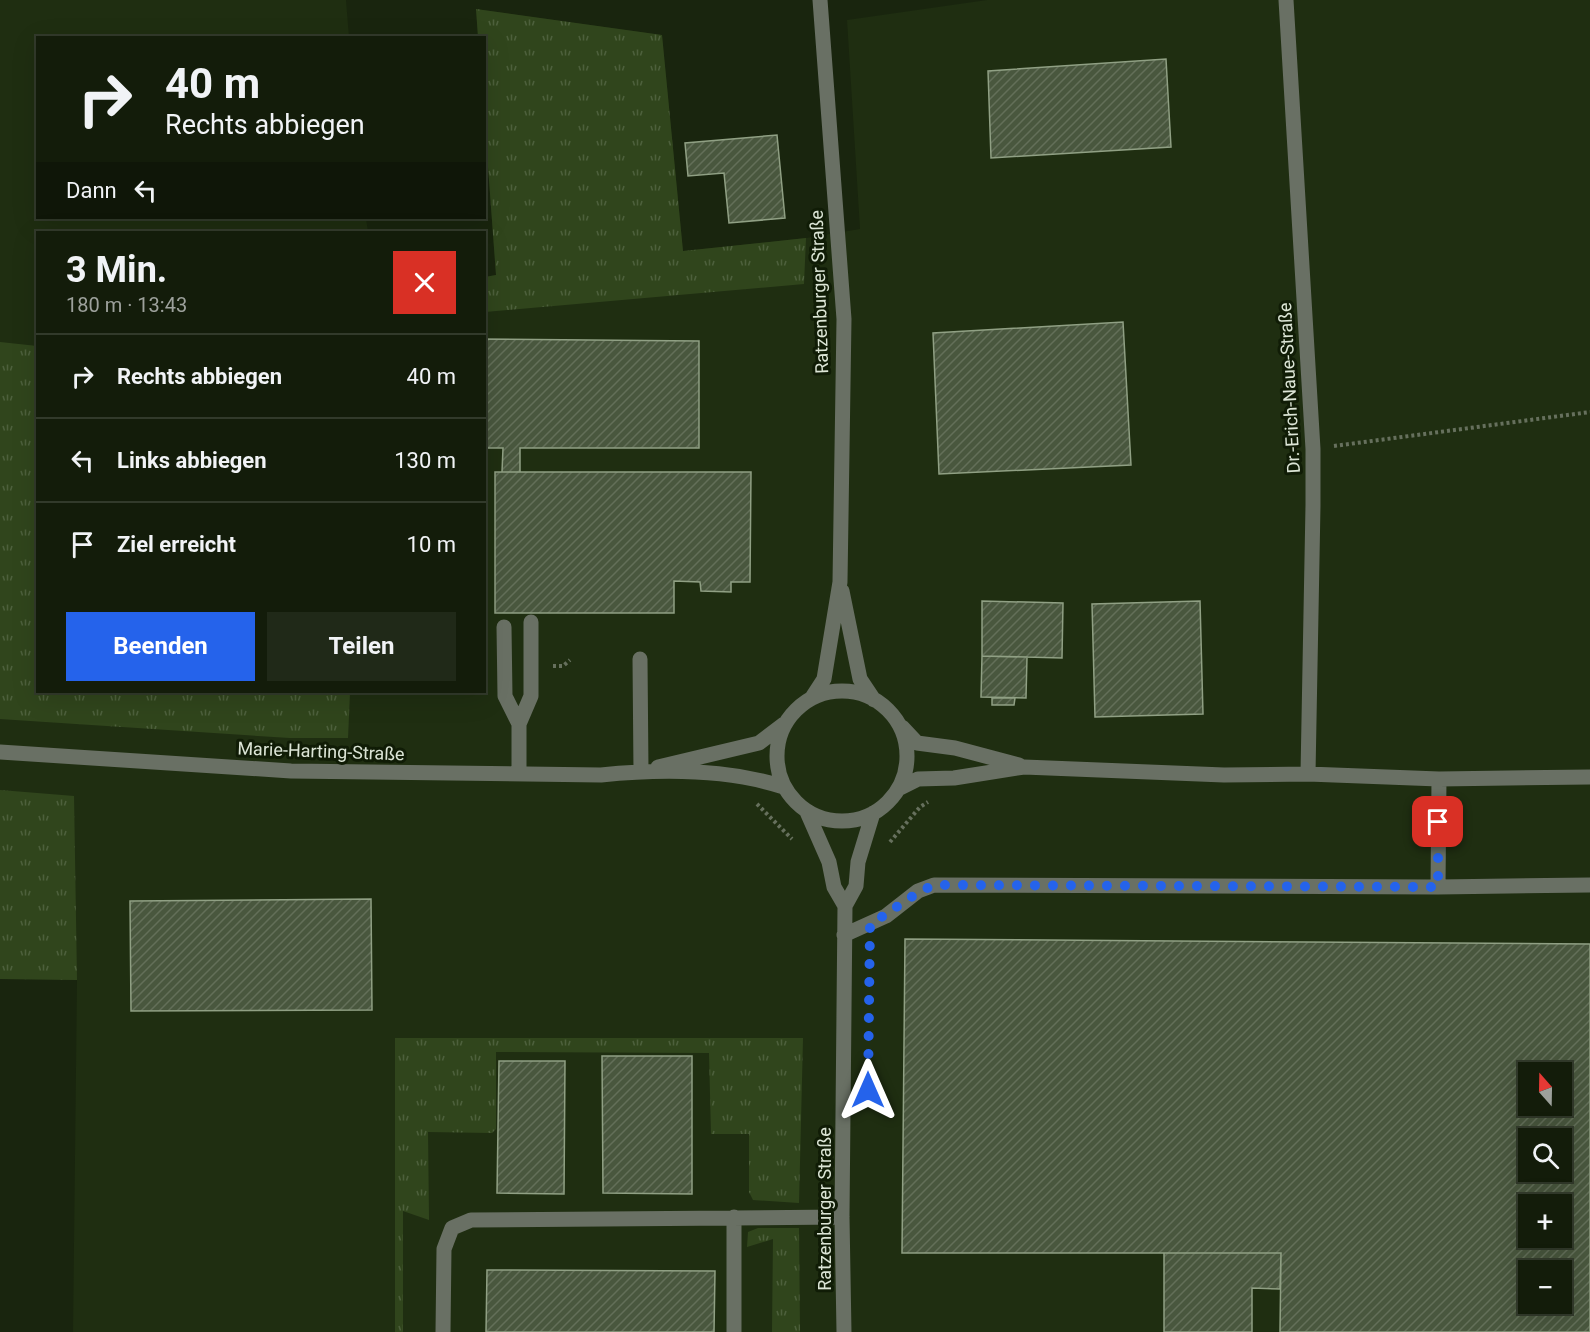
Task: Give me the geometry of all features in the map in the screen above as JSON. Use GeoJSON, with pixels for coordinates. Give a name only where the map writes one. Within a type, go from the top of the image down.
{"type":"FeatureCollection","features":[{"type":"Feature","properties":{"kind":"street","name":"Ratzenburger Straße"},"geometry":{"type":"LineString","coordinates":[[820,0],[844,319],[840,582]]}},
{"type":"Feature","properties":{"kind":"street","name":"Dr.-Erich-Naue-Straße"},"geometry":{"type":"LineString","coordinates":[[1286,0],[1313,449],[1308,774]]}},
{"type":"Feature","properties":{"kind":"street"},"geometry":{"type":"LineString","coordinates":[[811,699],[824,679],[840,582]]}},
{"type":"Feature","properties":{"kind":"street"},"geometry":{"type":"LineString","coordinates":[[840,582],[860,679],[874,700]]}},
{"type":"Feature","properties":{"kind":"street"},"geometry":{"type":"LineString","coordinates":[[519,774],[519,724],[531,696],[531,622]]}},
{"type":"Feature","properties":{"kind":"street"},"geometry":{"type":"LineString","coordinates":[[504,627],[505,696],[519,724]]}},
{"type":"Feature","properties":{"kind":"street"},"geometry":{"type":"LineString","coordinates":[[640,659],[639,749],[641,771]]}},
{"type":"Feature","properties":{"kind":"street"},"geometry":{"type":"LineString","coordinates":[[898,723],[905,739],[907,756],[905,773],[888,803],[873,813],[857,820],[840,822],[823,819],[807,812],[794,801],[784,787],[778,771],[776,754],[779,737],[798,708],[826,693],[859,694],[874,700],[887,709],[917,743],[955,748],[1024,767]]}},
{"type":"Feature","properties":{"kind":"street"},"geometry":{"type":"LineString","coordinates":[[641,771],[759,743],[787,722]]}},
{"type":"Feature","properties":{"kind":"street","name":"Marie-Harting-Straße"},"geometry":{"type":"LineString","coordinates":[[0,752],[291,771],[601,775],[641,771]]}},
{"type":"Feature","properties":{"kind":"street"},"geometry":{"type":"LineString","coordinates":[[898,789],[918,779],[954,778],[1024,767],[1224,775],[1308,774],[1439,779],[1590,777]]}},
{"type":"Feature","properties":{"kind":"street"},"geometry":{"type":"LineString","coordinates":[[641,771],[740,776],[784,787]]}},
{"type":"Feature","properties":{"kind":"street"},"geometry":{"type":"LineString","coordinates":[[1438,887],[1439,779]]}},
{"type":"Feature","properties":{"kind":"street"},"geometry":{"type":"LineString","coordinates":[[807,812],[829,862],[834,887],[845,906]]}},
{"type":"Feature","properties":{"kind":"street"},"geometry":{"type":"LineString","coordinates":[[845,906],[856,886],[858,862],[873,813]]}},
{"type":"Feature","properties":{"kind":"street"},"geometry":{"type":"LineString","coordinates":[[844,935],[886,916],[918,891],[934,885],[1438,887],[1590,885]]}},
{"type":"Feature","properties":{"kind":"street","name":"Ratzenburger Straße"},"geometry":{"type":"LineString","coordinates":[[844,1332],[842,1217],[845,906]]}},
{"type":"Feature","properties":{"kind":"street"},"geometry":{"type":"LineString","coordinates":[[734,1217],[734,1332]]}},
{"type":"Feature","properties":{"kind":"street"},"geometry":{"type":"LineString","coordinates":[[443,1332],[444,1249],[452,1228],[471,1220],[842,1217]]}},
{"type":"Feature","properties":{"kind":"path"},"geometry":{"type":"LineString","coordinates":[[1313,449],[1590,412]]}},
{"type":"Feature","properties":{"kind":"path"},"geometry":{"type":"LineString","coordinates":[[552,666],[563,666],[570,660]]}},
{"type":"Feature","properties":{"kind":"path"},"geometry":{"type":"LineString","coordinates":[[740,776],[741,790],[797,844]]}},
{"type":"Feature","properties":{"kind":"path"},"geometry":{"type":"LineString","coordinates":[[887,845],[920,807],[929,802]]}},
{"type":"Feature","properties":{"kind":"shaded area"},"geometry":{"type":"Polygon","coordinates":[[[0,0],[346,0],[349,36],[36,36],[36,219],[366,219],[368,231],[36,231],[36,693],[486,693],[486,277],[496,275],[486,140],[486,36],[478,36],[476,9],[662,35],[683,251],[806,238],[860,229],[847,20],[987,0],[1590,0],[1590,1332],[73,1332],[77,980],[0,979],[0,0]]]}},
{"type":"Feature","properties":{"kind":"green space"},"geometry":{"type":"Polygon","coordinates":[[[476,9],[662,35],[683,251],[806,238],[804,284],[486,312],[486,277],[496,275],[486,140],[486,36],[478,36],[476,9]]]}},
{"type":"Feature","properties":{"kind":"green space"},"geometry":{"type":"Polygon","coordinates":[[[0,342],[36,346],[36,693],[350,693],[348,738],[290,738],[0,719],[0,342]]]}},
{"type":"Feature","properties":{"kind":"green space"},"geometry":{"type":"Polygon","coordinates":[[[0,790],[74,796],[77,980],[0,979],[0,790]]]}},
{"type":"Feature","properties":{"kind":"green space"},"geometry":{"type":"Polygon","coordinates":[[[395,1038],[803,1038],[799,1203],[753,1200],[749,1192],[749,1134],[711,1134],[709,1053],[496,1052],[496,1129],[492,1133],[428,1132],[429,1220],[403,1211],[403,1332],[395,1332],[395,1038]]]}},
{"type":"Feature","properties":{"kind":"green space"},"geometry":{"type":"Polygon","coordinates":[[[758,1228],[799,1228],[800,1332],[772,1332],[773,1239],[747,1247],[748,1232],[758,1228]]]}},
{"type":"Feature","properties":{"kind":"building"},"geometry":{"type":"Polygon","coordinates":[[[1166,59],[1171,147],[991,158],[988,71],[1166,59]]]}},
{"type":"Feature","properties":{"kind":"building"},"geometry":{"type":"Polygon","coordinates":[[[777,135],[785,218],[729,223],[724,173],[688,176],[685,143],[777,135]]]}},
{"type":"Feature","properties":{"kind":"building"},"geometry":{"type":"Polygon","coordinates":[[[1123,322],[1131,465],[939,474],[933,333],[1123,322]]]}},
{"type":"Feature","properties":{"kind":"building"},"geometry":{"type":"Polygon","coordinates":[[[486,339],[699,341],[699,448],[520,448],[520,472],[502,472],[503,448],[486,448],[486,339]]]}},
{"type":"Feature","properties":{"kind":"building"},"geometry":{"type":"Polygon","coordinates":[[[495,472],[751,472],[750,582],[731,582],[731,592],[701,591],[700,582],[674,581],[674,613],[495,613],[495,472]]]}},
{"type":"Feature","properties":{"kind":"building"},"geometry":{"type":"Polygon","coordinates":[[[982,601],[1063,603],[1062,658],[982,656],[982,601]]]}},
{"type":"Feature","properties":{"kind":"building"},"geometry":{"type":"Polygon","coordinates":[[[1200,601],[1203,714],[1095,717],[1092,604],[1200,601]]]}},
{"type":"Feature","properties":{"kind":"building"},"geometry":{"type":"Polygon","coordinates":[[[982,656],[1027,657],[1026,698],[981,697],[982,656]]]}},
{"type":"Feature","properties":{"kind":"building"},"geometry":{"type":"Polygon","coordinates":[[[992,698],[1015,698],[1014,705],[992,705],[992,698]]]}},
{"type":"Feature","properties":{"kind":"building"},"geometry":{"type":"Polygon","coordinates":[[[371,899],[372,1010],[131,1011],[130,901],[371,899]]]}},
{"type":"Feature","properties":{"kind":"building"},"geometry":{"type":"Polygon","coordinates":[[[905,939],[1590,944],[1590,1332],[1280,1332],[1281,1253],[902,1253],[905,939]]]}},
{"type":"Feature","properties":{"kind":"building"},"geometry":{"type":"Polygon","coordinates":[[[602,1056],[692,1056],[692,1194],[603,1193],[602,1056]]]}},
{"type":"Feature","properties":{"kind":"building"},"geometry":{"type":"Polygon","coordinates":[[[499,1061],[565,1061],[564,1194],[497,1193],[499,1061]]]}},
{"type":"Feature","properties":{"kind":"building"},"geometry":{"type":"Polygon","coordinates":[[[1164,1253],[1281,1253],[1280,1289],[1252,1288],[1252,1332],[1164,1332],[1164,1253]]]}},
{"type":"Feature","properties":{"kind":"building"},"geometry":{"type":"Polygon","coordinates":[[[487,1270],[715,1271],[714,1332],[486,1332],[487,1270]]]}},
{"type":"Feature","properties":{"kind":"route"},"geometry":{"type":"LineString","coordinates":[[868,1090],[870,924],[886,916],[918,891],[934,885],[1438,887],[1438,822]]}}]}
